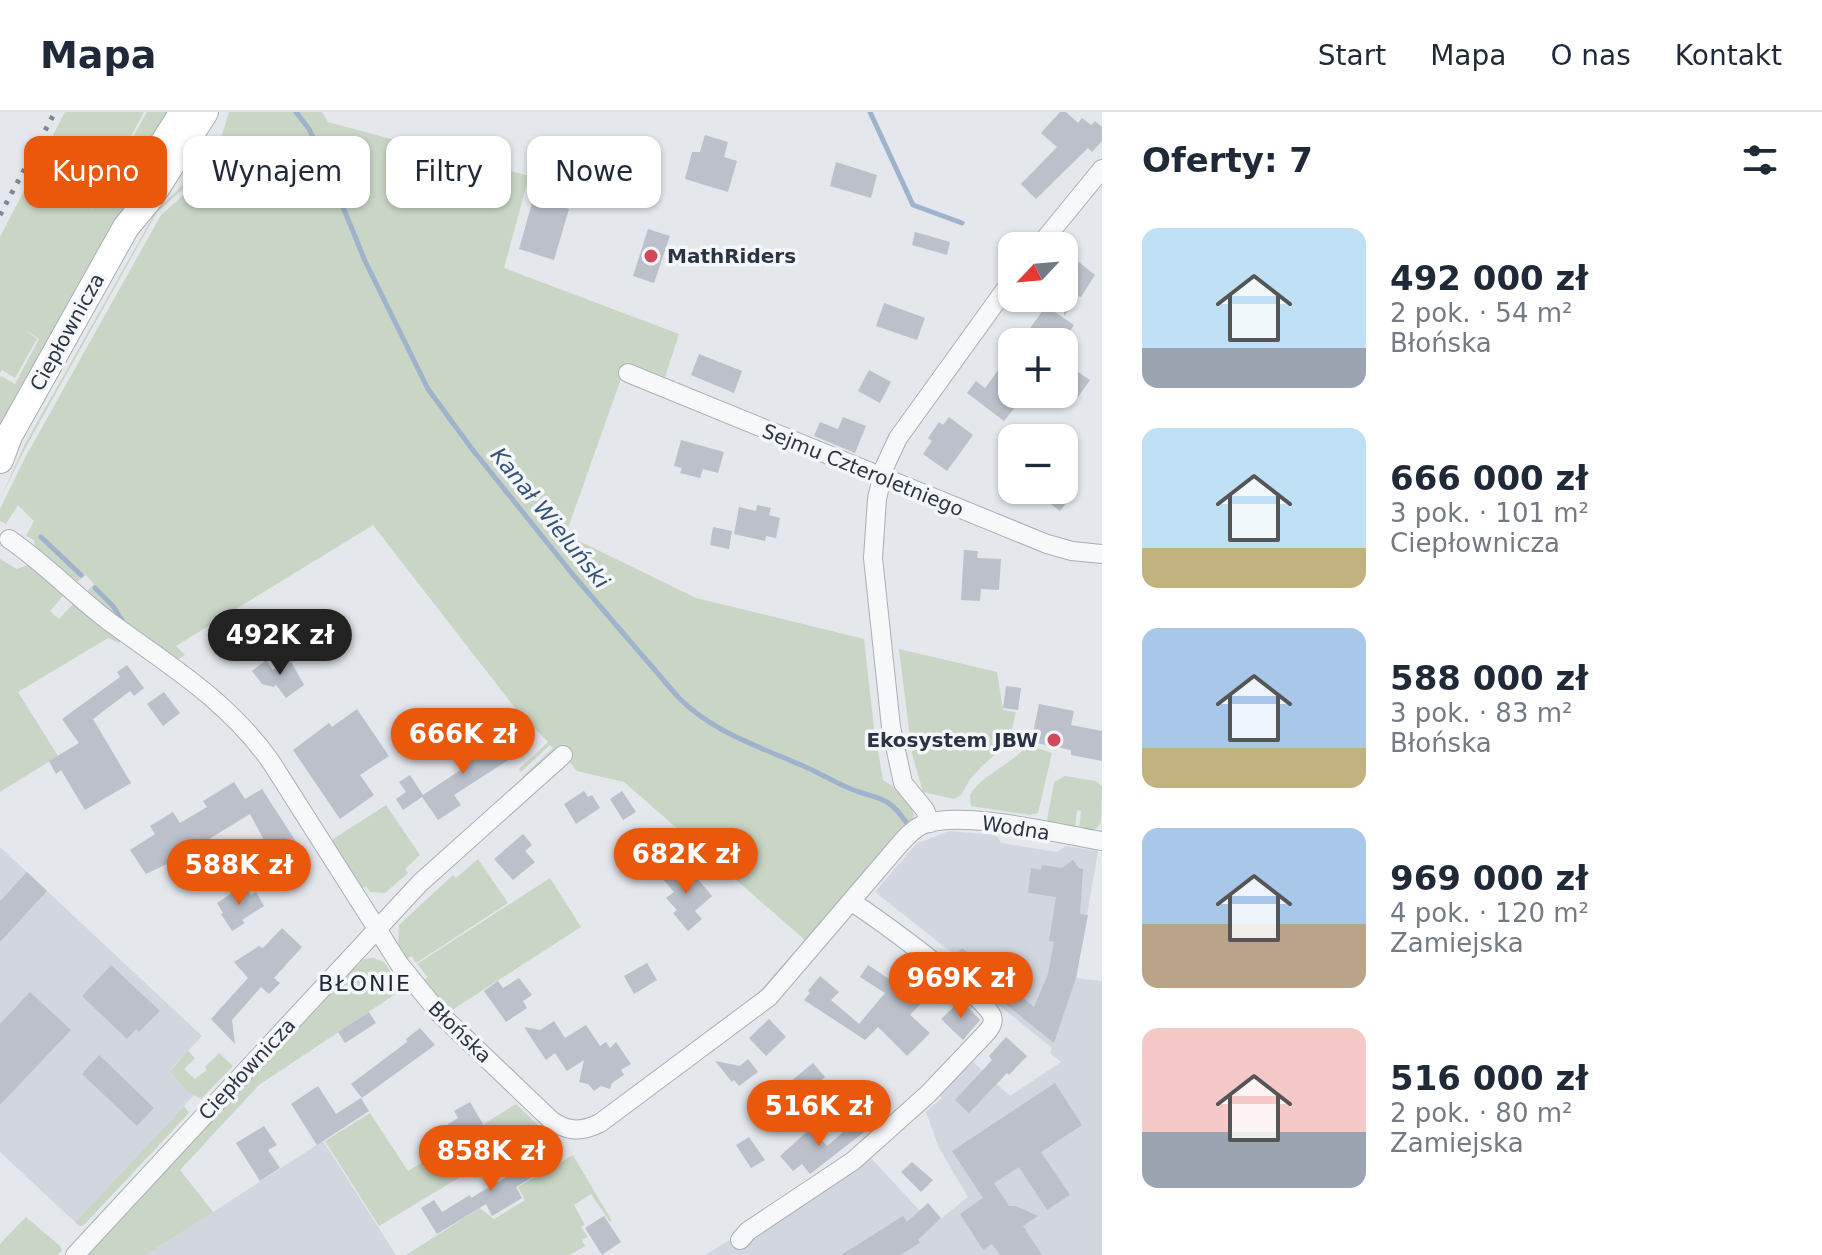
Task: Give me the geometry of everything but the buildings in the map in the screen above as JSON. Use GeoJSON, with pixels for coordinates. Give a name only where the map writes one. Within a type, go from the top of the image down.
{"type":"FeatureCollection","features":[{"type":"Feature","properties":{"kind":"main road","name":"Ciepłownicza"},"geometry":{"type":"LineString","coordinates":[[3,448],[126,227],[150,198],[176,140],[183,112]]}},
{"type":"Feature","properties":{"kind":"main road","name":"Ciepłownicza"},"geometry":{"type":"LineString","coordinates":[[176,140],[205,112]]}},
{"type":"Feature","properties":{"kind":"street"},"geometry":{"type":"LineString","coordinates":[[176,140],[183,145]]}},
{"type":"Feature","properties":{"kind":"street"},"geometry":{"type":"LineString","coordinates":[[1050,232],[1102,169]]}},
{"type":"Feature","properties":{"kind":"street"},"geometry":{"type":"LineString","coordinates":[[930,823],[925,810],[903,783],[891,727],[873,558],[874,518],[889,453],[998,299]]}},
{"type":"Feature","properties":{"kind":"street","name":"Sejmu Czteroletniego"},"geometry":{"type":"LineString","coordinates":[[628,373],[1047,544],[1072,551],[1102,554]]}},
{"type":"Feature","properties":{"kind":"street","name":"Błońska"},"geometry":{"type":"LineString","coordinates":[[9,539],[30,553],[114,625],[194,682],[250,736],[271,762],[410,980],[439,1013],[552,1121],[568,1130],[581,1130],[600,1123],[761,1005],[792,974],[908,835],[930,823]]}},
{"type":"Feature","properties":{"kind":"street","name":"Ciepłownicza"},"geometry":{"type":"LineString","coordinates":[[75,1255],[420,883],[563,755]]}},
{"type":"Feature","properties":{"kind":"street","name":"Wodna"},"geometry":{"type":"LineString","coordinates":[[930,823],[948,820],[977,822],[1102,841]]}},
{"type":"Feature","properties":{"kind":"street"},"geometry":{"type":"LineString","coordinates":[[740,1240],[748,1231],[862,1154],[939,1083],[992,1023],[989,1010],[983,1003],[921,952],[852,902]]}},
{"type":"Feature","properties":{"kind":"shaded area"},"geometry":{"type":"Polygon","coordinates":[[[949,831],[996,835],[1001,843],[1057,852],[1066,846],[1098,851],[1076,978],[1102,981],[1102,1255],[705,1255],[733,1238],[747,1243],[870,1157],[933,1225],[968,1197],[939,1148],[926,1112],[942,1098],[939,1093],[971,1060],[1010,1096],[1061,1062],[1050,1053],[1052,1048],[949,965],[956,956],[875,892],[916,844],[949,831]]]}},
{"type":"Feature","properties":{"kind":"shaded area"},"geometry":{"type":"Polygon","coordinates":[[[0,847],[202,1036],[171,1069],[196,1093],[75,1222],[0,1152],[0,847]]]}},
{"type":"Feature","properties":{"kind":"shaded area"},"geometry":{"type":"Polygon","coordinates":[[[323,1141],[396,1255],[146,1255],[213,1212],[323,1141]]]}},
{"type":"Feature","properties":{"kind":"green space"},"geometry":{"type":"Polygon","coordinates":[[[65,112],[144,112],[131,136],[53,136],[65,112]]]}},
{"type":"Feature","properties":{"kind":"green space"},"geometry":{"type":"Polygon","coordinates":[[[147,112],[177,112],[162,136],[134,136],[147,112]]]}},
{"type":"Feature","properties":{"kind":"green space"},"geometry":{"type":"Polygon","coordinates":[[[229,112],[322,112],[328,122],[386,138],[386,208],[511,208],[511,171],[527,175],[504,268],[679,334],[665,377],[627,362],[568,528],[575,539],[696,598],[864,639],[883,780],[908,801],[914,818],[761,993],[805,940],[624,782],[577,771],[569,761],[521,778],[553,748],[550,745],[521,772],[519,769],[548,742],[519,713],[373,525],[176,646],[185,655],[178,659],[89,594],[88,590],[94,584],[86,575],[76,582],[35,547],[34,540],[26,536],[34,521],[18,505],[6,524],[0,521],[0,509],[26,456],[161,215],[183,195],[183,208],[370,208],[370,136],[222,136],[229,112]]]}},
{"type":"Feature","properties":{"kind":"green space"},"geometry":{"type":"Polygon","coordinates":[[[183,185],[183,189],[167,203],[183,185]]]}},
{"type":"Feature","properties":{"kind":"green space"},"geometry":{"type":"Polygon","coordinates":[[[24,191],[24,208],[93,208],[86,221],[93,208],[125,208],[0,432],[0,378],[15,384],[39,339],[25,330],[37,339],[15,378],[2,370],[0,373],[0,237],[24,191]]]}},
{"type":"Feature","properties":{"kind":"green space"},"geometry":{"type":"Polygon","coordinates":[[[162,208],[27,445],[0,499],[25,444],[156,211],[162,208]]]}},
{"type":"Feature","properties":{"kind":"green space"},"geometry":{"type":"Polygon","coordinates":[[[0,559],[17,569],[30,564],[62,592],[63,596],[50,611],[59,619],[76,604],[121,640],[119,643],[108,638],[18,692],[58,756],[0,792],[0,559]]]}},
{"type":"Feature","properties":{"kind":"green space"},"geometry":{"type":"Polygon","coordinates":[[[899,649],[997,672],[1003,710],[1016,712],[1009,743],[982,766],[962,794],[954,799],[923,792],[912,754],[899,649]]]}},
{"type":"Feature","properties":{"kind":"green space"},"geometry":{"type":"Polygon","coordinates":[[[1027,745],[1052,753],[1038,813],[1030,815],[971,806],[970,795],[976,787],[1027,745]]]}},
{"type":"Feature","properties":{"kind":"green space"},"geometry":{"type":"Polygon","coordinates":[[[1065,776],[1096,781],[1102,786],[1101,823],[1093,832],[1079,830],[1081,811],[1077,810],[1075,829],[1050,824],[1047,820],[1054,782],[1065,776]]]}},
{"type":"Feature","properties":{"kind":"green space"},"geometry":{"type":"Polygon","coordinates":[[[386,805],[420,855],[405,869],[408,873],[385,893],[370,892],[366,886],[362,889],[330,841],[386,805]]]}},
{"type":"Feature","properties":{"kind":"green space"},"geometry":{"type":"Polygon","coordinates":[[[478,859],[508,903],[416,963],[412,956],[406,959],[398,946],[399,925],[453,875],[456,878],[478,859]]]}},
{"type":"Feature","properties":{"kind":"green space"},"geometry":{"type":"Polygon","coordinates":[[[550,878],[581,927],[452,1012],[422,981],[428,977],[417,964],[550,878]]]}},
{"type":"Feature","properties":{"kind":"green space"},"geometry":{"type":"Polygon","coordinates":[[[364,959],[384,962],[403,989],[259,1085],[180,1170],[213,1212],[146,1255],[88,1255],[355,964],[357,966],[364,959]]]}},
{"type":"Feature","properties":{"kind":"green space"},"geometry":{"type":"Polygon","coordinates":[[[188,1051],[195,1058],[184,1069],[195,1079],[207,1070],[205,1067],[219,1053],[233,1066],[201,1099],[187,1091],[170,1071],[188,1051]]]}},
{"type":"Feature","properties":{"kind":"green space"},"geometry":{"type":"Polygon","coordinates":[[[516,1104],[541,1128],[379,1226],[325,1141],[370,1113],[408,1171],[516,1104]]]}},
{"type":"Feature","properties":{"kind":"green space"},"geometry":{"type":"Polygon","coordinates":[[[184,1106],[189,1113],[83,1226],[79,1226],[75,1222],[184,1106]]]}},
{"type":"Feature","properties":{"kind":"green space"},"geometry":{"type":"Polygon","coordinates":[[[573,1155],[612,1221],[591,1194],[574,1205],[585,1225],[581,1227],[588,1237],[582,1240],[585,1246],[570,1255],[406,1255],[480,1208],[494,1219],[525,1200],[518,1187],[573,1155]]]}},
{"type":"Feature","properties":{"kind":"green space"},"geometry":{"type":"Polygon","coordinates":[[[26,1217],[60,1246],[62,1250],[58,1255],[0,1255],[0,1244],[26,1217]]]}},
{"type":"Feature","properties":{"kind":"waterway","name":"Kanał Wieluński"},"geometry":{"type":"LineString","coordinates":[[296,112],[309,129],[324,160],[365,261],[428,389],[574,576],[691,709],[751,744],[851,789],[882,799],[906,822]]}},
{"type":"Feature","properties":{"kind":"waterway"},"geometry":{"type":"LineString","coordinates":[[870,112],[913,205],[962,223]]}},
{"type":"Feature","properties":{"kind":"waterway"},"geometry":{"type":"LineString","coordinates":[[41,537],[81,575]]}},
{"type":"Feature","properties":{"kind":"waterway"},"geometry":{"type":"LineString","coordinates":[[95,588],[122,620]]}},
{"type":"Feature","properties":{"kind":"railway"},"geometry":{"type":"LineString","coordinates":[[0,215],[55,112]]}},
{"type":"Feature","properties":{"kind":"place","name":"MathRiders"},"geometry":{"type":"Point","coordinates":[651,256]}},
{"type":"Feature","properties":{"kind":"place","name":"Ekosystem JBW"},"geometry":{"type":"Point","coordinates":[1054,740]}},
{"type":"Feature","properties":{"kind":"district","name":"BŁONIE"},"geometry":{"type":"Point","coordinates":[365,983]}}]}
